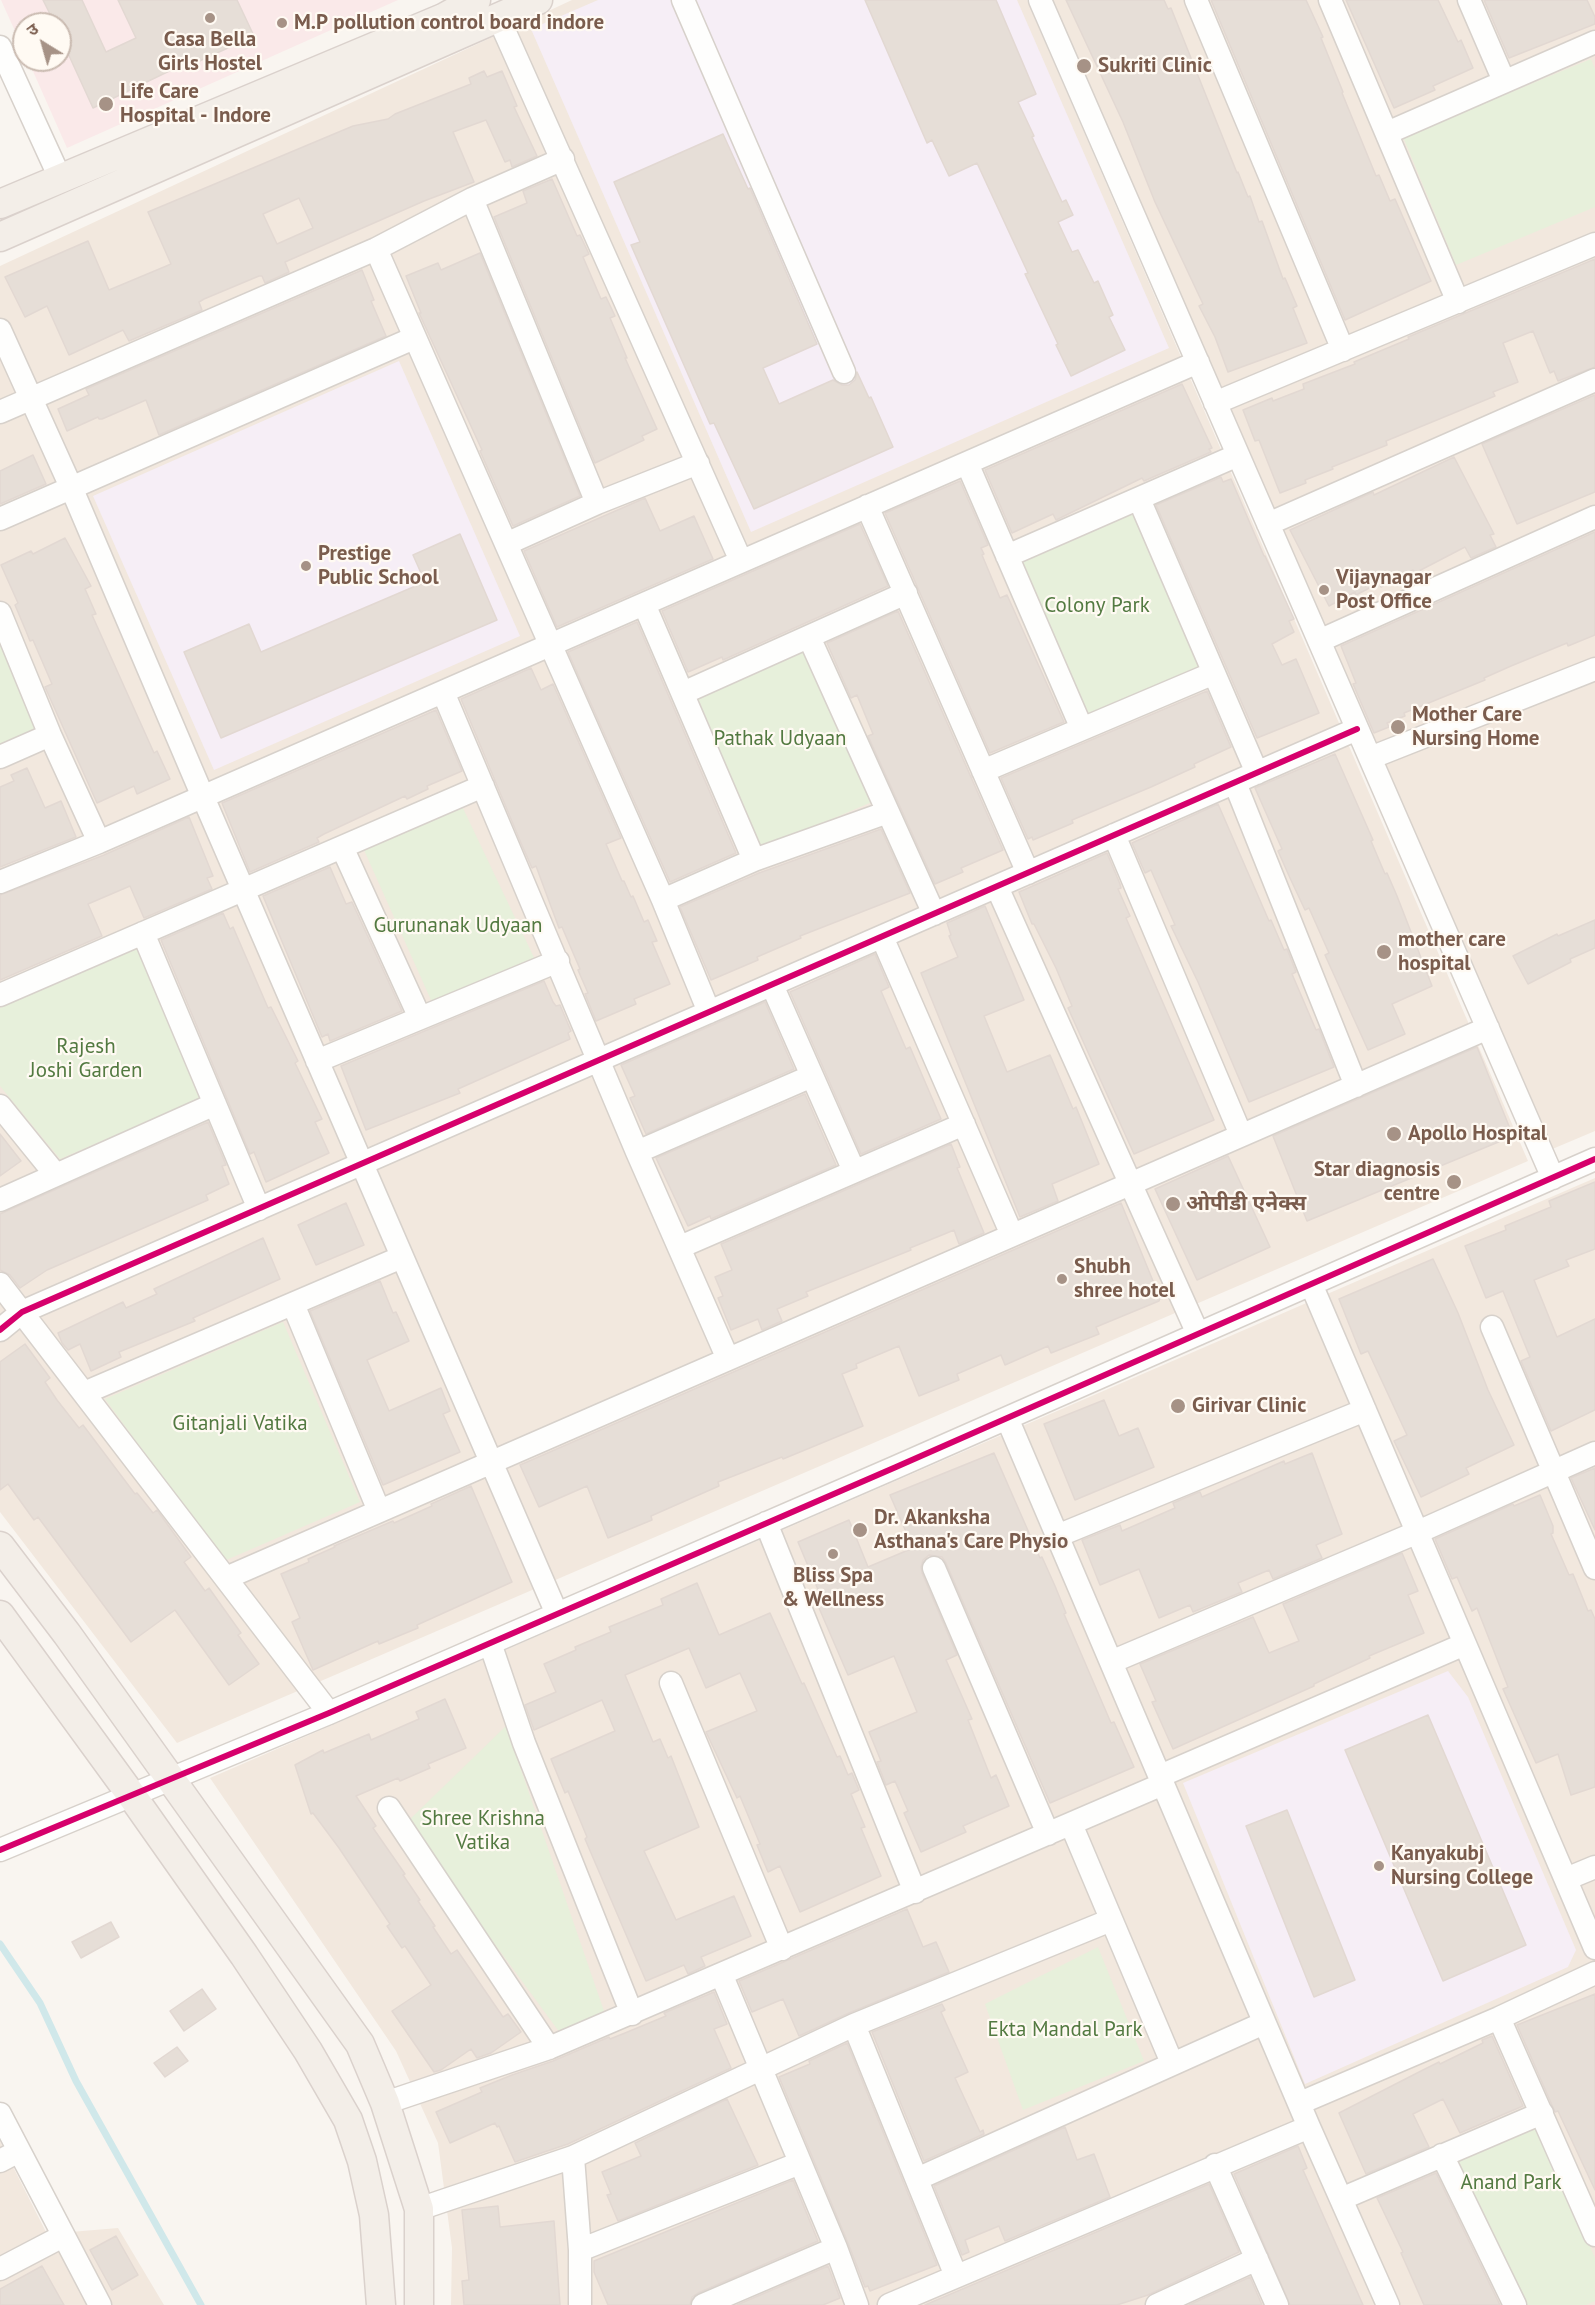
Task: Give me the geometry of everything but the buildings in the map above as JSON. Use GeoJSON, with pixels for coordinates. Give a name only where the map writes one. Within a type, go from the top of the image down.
{"type":"FeatureCollection","features":[{"type":"Feature","properties":{"kind":"main road"},"geometry":{"type":"LineString","coordinates":[[0,204],[446,17],[499,19],[538,0]]}},
{"type":"Feature","properties":{"kind":"main road"},"geometry":{"type":"LineString","coordinates":[[0,237],[446,17],[470,2]]}},
{"type":"Feature","properties":{"kind":"main road"},"geometry":{"type":"LineString","coordinates":[[0,1546],[67,1634],[360,2044],[385,2103],[419,2209],[419,2305]]}},
{"type":"Feature","properties":{"kind":"main road"},"geometry":{"type":"LineString","coordinates":[[0,1615],[244,1955],[308,2051],[348,2120],[362,2161],[374,2215],[381,2305]]}},
{"type":"Feature","properties":{"kind":"street"},"geometry":{"type":"LineString","coordinates":[[683,0],[844,372]]}},
{"type":"Feature","properties":{"kind":"street"},"geometry":{"type":"LineString","coordinates":[[1040,0],[1553,1178]]}},
{"type":"Feature","properties":{"kind":"street"},"geometry":{"type":"LineString","coordinates":[[1196,0],[1343,350]]}},
{"type":"Feature","properties":{"kind":"street"},"geometry":{"type":"LineString","coordinates":[[1330,0],[1458,302]]}},
{"type":"Feature","properties":{"kind":"street"},"geometry":{"type":"LineString","coordinates":[[1469,0],[1504,81]]}},
{"type":"Feature","properties":{"kind":"street"},"geometry":{"type":"LineString","coordinates":[[499,19],[741,561]]}},
{"type":"Feature","properties":{"kind":"street"},"geometry":{"type":"LineString","coordinates":[[1386,133],[1595,42]]}},
{"type":"Feature","properties":{"kind":"street"},"geometry":{"type":"LineString","coordinates":[[0,47],[60,178]]}},
{"type":"Feature","properties":{"kind":"street"},"geometry":{"type":"LineString","coordinates":[[0,412],[376,249],[472,199],[563,159]]}},
{"type":"Feature","properties":{"kind":"street"},"geometry":{"type":"LineString","coordinates":[[472,199],[597,503]]}},
{"type":"Feature","properties":{"kind":"street"},"geometry":{"type":"LineString","coordinates":[[1215,403],[1595,244]]}},
{"type":"Feature","properties":{"kind":"street"},"geometry":{"type":"LineString","coordinates":[[376,249],[663,900],[710,1012]]}},
{"type":"Feature","properties":{"kind":"street"},"geometry":{"type":"LineString","coordinates":[[0,330],[71,487],[202,797],[557,1614]]}},
{"type":"Feature","properties":{"kind":"street"},"geometry":{"type":"LineString","coordinates":[[0,519],[414,338]]}},
{"type":"Feature","properties":{"kind":"street"},"geometry":{"type":"LineString","coordinates":[[0,882],[99,842],[1198,362]]}},
{"type":"Feature","properties":{"kind":"street"},"geometry":{"type":"LineString","coordinates":[[1268,524],[1595,380]]}},
{"type":"Feature","properties":{"kind":"street"},"geometry":{"type":"LineString","coordinates":[[1007,556],[1238,455]]}},
{"type":"Feature","properties":{"kind":"street"},"geometry":{"type":"LineString","coordinates":[[506,544],[597,503],[698,463]]}},
{"type":"Feature","properties":{"kind":"street"},"geometry":{"type":"LineString","coordinates":[[967,463],[1082,729]]}},
{"type":"Feature","properties":{"kind":"street"},"geometry":{"type":"LineString","coordinates":[[1139,499],[1257,773]]}},
{"type":"Feature","properties":{"kind":"street"},"geometry":{"type":"LineString","coordinates":[[867,507],[1028,873]]}},
{"type":"Feature","properties":{"kind":"street"},"geometry":{"type":"LineString","coordinates":[[1319,641],[1595,517]]}},
{"type":"Feature","properties":{"kind":"street"},"geometry":{"type":"LineString","coordinates":[[683,693],[906,593]]}},
{"type":"Feature","properties":{"kind":"street"},"geometry":{"type":"LineString","coordinates":[[644,604],[754,860]]}},
{"type":"Feature","properties":{"kind":"street"},"geometry":{"type":"LineString","coordinates":[[0,613],[50,735],[99,842]]}},
{"type":"Feature","properties":{"kind":"street"},"geometry":{"type":"LineString","coordinates":[[809,637],[934,914]]}},
{"type":"Feature","properties":{"kind":"street"},"geometry":{"type":"LineString","coordinates":[[1370,758],[1595,669]]}},
{"type":"Feature","properties":{"kind":"street"},"geometry":{"type":"LineString","coordinates":[[983,771],[1214,673]]}},
{"type":"Feature","properties":{"kind":"street"},"geometry":{"type":"LineString","coordinates":[[443,692],[637,1152],[728,1359]]}},
{"type":"Feature","properties":{"kind":"street"},"geometry":{"type":"LineString","coordinates":[[0,1330],[22,1312],[1358,729]]}},
{"type":"Feature","properties":{"kind":"street"},"geometry":{"type":"LineString","coordinates":[[0,757],[50,735]]}},
{"type":"Feature","properties":{"kind":"street"},"geometry":{"type":"LineString","coordinates":[[1235,783],[1356,1086]]}},
{"type":"Feature","properties":{"kind":"street"},"geometry":{"type":"LineString","coordinates":[[0,994],[483,786]]}},
{"type":"Feature","properties":{"kind":"street"},"geometry":{"type":"LineString","coordinates":[[663,900],[754,860],[888,812]]}},
{"type":"Feature","properties":{"kind":"street"},"geometry":{"type":"LineString","coordinates":[[1114,836],[1241,1136]]}},
{"type":"Feature","properties":{"kind":"street"},"geometry":{"type":"LineString","coordinates":[[342,847],[420,1018]]}},
{"type":"Feature","properties":{"kind":"street"},"geometry":{"type":"LineString","coordinates":[[997,887],[1198,1334]]}},
{"type":"Feature","properties":{"kind":"street"},"geometry":{"type":"LineString","coordinates":[[143,933],[259,1209]]}},
{"type":"Feature","properties":{"kind":"street"},"geometry":{"type":"LineString","coordinates":[[882,937],[1012,1235]]}},
{"type":"Feature","properties":{"kind":"street"},"geometry":{"type":"LineString","coordinates":[[317,1061],[558,962]]}},
{"type":"Feature","properties":{"kind":"street"},"geometry":{"type":"LineString","coordinates":[[772,985],[854,1172]]}},
{"type":"Feature","properties":{"kind":"street"},"geometry":{"type":"LineString","coordinates":[[226,1578],[1488,1028]]}},
{"type":"Feature","properties":{"kind":"street"},"geometry":{"type":"LineString","coordinates":[[637,1152],[812,1076]]}},
{"type":"Feature","properties":{"kind":"street"},"geometry":{"type":"LineString","coordinates":[[0,1200],[215,1104]]}},
{"type":"Feature","properties":{"kind":"street"},"geometry":{"type":"LineString","coordinates":[[0,1106],[56,1175]]}},
{"type":"Feature","properties":{"kind":"street"},"geometry":{"type":"LineString","coordinates":[[680,1247],[964,1124]]}},
{"type":"Feature","properties":{"kind":"street"},"geometry":{"type":"LineString","coordinates":[[0,1850],[329,1713],[1595,1159]]}},
{"type":"Feature","properties":{"kind":"street"},"geometry":{"type":"LineString","coordinates":[[84,1394],[402,1257]]}},
{"type":"Feature","properties":{"kind":"street"},"geometry":{"type":"LineString","coordinates":[[0,1284],[329,1713]]}},
{"type":"Feature","properties":{"kind":"street"},"geometry":{"type":"LineString","coordinates":[[1311,1284],[1595,1947]]}},
{"type":"Feature","properties":{"kind":"street"},"geometry":{"type":"LineString","coordinates":[[293,1304],[379,1511]]}},
{"type":"Feature","properties":{"kind":"street"},"geometry":{"type":"LineString","coordinates":[[1492,1327],[1595,1568]]}},
{"type":"Feature","properties":{"kind":"street"},"geometry":{"type":"LineString","coordinates":[[1057,1536],[1365,1410]]}},
{"type":"Feature","properties":{"kind":"street"},"geometry":{"type":"LineString","coordinates":[[1007,1418],[1264,2023],[1388,2305]]}},
{"type":"Feature","properties":{"kind":"street"},"geometry":{"type":"LineString","coordinates":[[1111,1662],[1418,1533],[1595,1454]]}},
{"type":"Feature","properties":{"kind":"street"},"geometry":{"type":"LineString","coordinates":[[766,1523],[915,1892]]}},
{"type":"Feature","properties":{"kind":"street"},"geometry":{"type":"LineString","coordinates":[[934,1568],[1048,1834]]}},
{"type":"Feature","properties":{"kind":"street"},"geometry":{"type":"LineString","coordinates":[[490,1643],[524,1743],[632,2014]]}},
{"type":"Feature","properties":{"kind":"street"},"geometry":{"type":"LineString","coordinates":[[385,2103],[549,2048],[722,1976],[1071,1824],[1162,1780],[1465,1644]]}},
{"type":"Feature","properties":{"kind":"street"},"geometry":{"type":"LineString","coordinates":[[671,1683],[782,1949]]}},
{"type":"Feature","properties":{"kind":"street"},"geometry":{"type":"LineString","coordinates":[[389,1808],[549,2048]]}},
{"type":"Feature","properties":{"kind":"street"},"geometry":{"type":"LineString","coordinates":[[1071,1824],[1172,2063]]}},
{"type":"Feature","properties":{"kind":"street"},"geometry":{"type":"LineString","coordinates":[[1566,1879],[1595,1866]]}},
{"type":"Feature","properties":{"kind":"street"},"geometry":{"type":"LineString","coordinates":[[419,2209],[573,2157],[854,2025],[1111,1920]]}},
{"type":"Feature","properties":{"kind":"street"},"geometry":{"type":"LineString","coordinates":[[1300,2103],[1499,2018],[1595,1973]]}},
{"type":"Feature","properties":{"kind":"street"},"geometry":{"type":"LineString","coordinates":[[722,1976],[836,2248],[857,2305]]}},
{"type":"Feature","properties":{"kind":"street"},"geometry":{"type":"LineString","coordinates":[[1499,2018],[1595,2235]]}},
{"type":"Feature","properties":{"kind":"street"},"geometry":{"type":"LineString","coordinates":[[917,2179],[1264,2023]]}},
{"type":"Feature","properties":{"kind":"street"},"geometry":{"type":"LineString","coordinates":[[854,2025],[956,2276]]}},
{"type":"Feature","properties":{"kind":"street"},"geometry":{"type":"LineString","coordinates":[[0,2114],[9,2156],[63,2236],[100,2305]]}},
{"type":"Feature","properties":{"kind":"street"},"geometry":{"type":"LineString","coordinates":[[1341,2199],[1542,2114]]}},
{"type":"Feature","properties":{"kind":"street"},"geometry":{"type":"LineString","coordinates":[[889,2305],[1309,2127]]}},
{"type":"Feature","properties":{"kind":"street"},"geometry":{"type":"LineString","coordinates":[[1442,2155],[1515,2305]]}},
{"type":"Feature","properties":{"kind":"street"},"geometry":{"type":"LineString","coordinates":[[573,2157],[580,2250],[580,2305]]}},
{"type":"Feature","properties":{"kind":"street"},"geometry":{"type":"LineString","coordinates":[[580,2250],[800,2163]]}},
{"type":"Feature","properties":{"kind":"street"},"geometry":{"type":"LineString","coordinates":[[1215,2165],[1277,2305]]}},
{"type":"Feature","properties":{"kind":"street"},"geometry":{"type":"LineString","coordinates":[[0,2269],[63,2236]]}},
{"type":"Feature","properties":{"kind":"street"},"geometry":{"type":"LineString","coordinates":[[703,2305],[836,2248]]}},
{"type":"Feature","properties":{"kind":"street"},"geometry":{"type":"LineString","coordinates":[[1161,2304],[1257,2259]]}},
{"type":"Feature","properties":{"kind":"shaded area","name":"Life Care Hospital - Indore"},"geometry":{"type":"Polygon","coordinates":[[[1,0],[398,0],[67,148],[33,72],[72,72],[72,12],[12,12],[12,24],[1,0]]]}},
{"type":"Feature","properties":{"kind":"shaded area"},"geometry":{"type":"Polygon","coordinates":[[[572,0],[1027,0],[1528,1161],[177,1743],[0,1512],[0,266],[572,0]]]}},
{"type":"Feature","properties":{"kind":"shaded area"},"geometry":{"type":"Polygon","coordinates":[[[598,0],[1017,0],[1169,348],[751,532],[531,29],[598,0]]]}},
{"type":"Feature","properties":{"kind":"shaded area"},"geometry":{"type":"Polygon","coordinates":[[[1053,0],[1595,0],[1595,1131],[1550,1150],[1053,0]]]}},
{"type":"Feature","properties":{"kind":"shaded area","name":"Prestige Public School"},"geometry":{"type":"Polygon","coordinates":[[[399,361],[520,636],[214,770],[93,496],[399,361]]]}},
{"type":"Feature","properties":{"kind":"shaded area"},"geometry":{"type":"Polygon","coordinates":[[[1595,1178],[1595,2305],[451,2305],[452,2248],[438,2143],[396,2051],[210,1778],[1595,1178]]]}},
{"type":"Feature","properties":{"kind":"shaded area","name":"Kanyakubj Nursing College"},"geometry":{"type":"Polygon","coordinates":[[[1448,1671],[1468,1697],[1576,1950],[1568,1967],[1305,2084],[1183,1783],[1448,1671]]]}},
{"type":"Feature","properties":{"kind":"shaded area"},"geometry":{"type":"Polygon","coordinates":[[[0,2141],[47,2234],[118,2228],[164,2305],[0,2305],[0,2141]]]}},
{"type":"Feature","properties":{"kind":"green space"},"geometry":{"type":"Polygon","coordinates":[[[1591,59],[1595,69],[1595,207],[1456,265],[1403,137],[1591,59]]]}},
{"type":"Feature","properties":{"kind":"green space","name":"Colony Park"},"geometry":{"type":"Polygon","coordinates":[[[1131,510],[1204,676],[1087,716],[1000,566],[1131,510]]]}},
{"type":"Feature","properties":{"kind":"green space"},"geometry":{"type":"Polygon","coordinates":[[[0,633],[42,730],[0,749],[0,633]]]}},
{"type":"Feature","properties":{"kind":"green space","name":"Pathak Udyaan"},"geometry":{"type":"Polygon","coordinates":[[[808,648],[872,802],[761,849],[697,696],[808,648]]]}},
{"type":"Feature","properties":{"kind":"green space","name":"Gurunanak Udyaan"},"geometry":{"type":"Polygon","coordinates":[[[461,804],[538,966],[435,1009],[364,850],[461,804]]]}},
{"type":"Feature","properties":{"kind":"green space","name":"Rajesh Joshi Garden"},"geometry":{"type":"Polygon","coordinates":[[[137,949],[201,1098],[60,1159],[0,1086],[0,1008],[137,949]]]}},
{"type":"Feature","properties":{"kind":"green space","name":"Gitanjali Vatika"},"geometry":{"type":"Polygon","coordinates":[[[283,1322],[360,1502],[224,1561],[105,1399],[283,1322]]]}},
{"type":"Feature","properties":{"kind":"green space","name":"Shree Krishna Vatika"},"geometry":{"type":"Polygon","coordinates":[[[506,1726],[606,2017],[563,2037],[406,1823],[506,1726]]]}},
{"type":"Feature","properties":{"kind":"green space","name":"Ekta Mandal Park"},"geometry":{"type":"Polygon","coordinates":[[[1098,1947],[1144,2061],[1023,2110],[985,2004],[1098,1947]]]}},
{"type":"Feature","properties":{"kind":"green space","name":"Anand Park"},"geometry":{"type":"Polygon","coordinates":[[[1535,2120],[1595,2258],[1595,2301],[1586,2305],[1516,2305],[1446,2155],[1535,2120]]]}},
{"type":"Feature","properties":{"kind":"waterway"},"geometry":{"type":"LineString","coordinates":[[0,1944],[40,2003],[76,2081],[201,2305]]}},
{"type":"Feature","properties":{"kind":"cycle path"},"geometry":{"type":"LineString","coordinates":[[0,1330],[22,1312],[1357,729]]}},
{"type":"Feature","properties":{"kind":"cycle path"},"geometry":{"type":"LineString","coordinates":[[0,1850],[329,1713],[896,1467],[1595,1159]]}},
{"type":"Feature","properties":{"kind":"place","name":"Casa Bella Girls Hostel"},"geometry":{"type":"Point","coordinates":[210,18]}},
{"type":"Feature","properties":{"kind":"place","name":"M.P pollution control board indore"},"geometry":{"type":"Point","coordinates":[282,23]}},
{"type":"Feature","properties":{"kind":"place","name":"Sukriti Clinic"},"geometry":{"type":"Point","coordinates":[1084,66]}},
{"type":"Feature","properties":{"kind":"place","name":"Life Care Hospital - Indore"},"geometry":{"type":"Point","coordinates":[106,104]}},
{"type":"Feature","properties":{"kind":"place","name":"Prestige Public School"},"geometry":{"type":"Point","coordinates":[306,566]}},
{"type":"Feature","properties":{"kind":"place","name":"Vijaynagar Post Office"},"geometry":{"type":"Point","coordinates":[1324,590]}},
{"type":"Feature","properties":{"kind":"place","name":"Mother Care Nursing Home"},"geometry":{"type":"Point","coordinates":[1398,727]}},
{"type":"Feature","properties":{"kind":"place","name":"mother care hospital"},"geometry":{"type":"Point","coordinates":[1384,952]}},
{"type":"Feature","properties":{"kind":"place","name":"Apollo Hospital"},"geometry":{"type":"Point","coordinates":[1394,1134]}},
{"type":"Feature","properties":{"kind":"place","name":"Star diagnosis centre"},"geometry":{"type":"Point","coordinates":[1454,1182]}},
{"type":"Feature","properties":{"kind":"place","name":"ओपीडी एनेक्स"},"geometry":{"type":"Point","coordinates":[1173,1204]}},
{"type":"Feature","properties":{"kind":"place","name":"Shubh shree hotel"},"geometry":{"type":"Point","coordinates":[1062,1279]}},
{"type":"Feature","properties":{"kind":"place","name":"Girivar Clinic"},"geometry":{"type":"Point","coordinates":[1178,1406]}},
{"type":"Feature","properties":{"kind":"place","name":"Dr. Akanksha Asthana's Care Physio"},"geometry":{"type":"Point","coordinates":[860,1530]}},
{"type":"Feature","properties":{"kind":"place","name":"Bliss Spa & Wellness"},"geometry":{"type":"Point","coordinates":[833,1554]}},
{"type":"Feature","properties":{"kind":"place","name":"Kanyakubj Nursing College"},"geometry":{"type":"Point","coordinates":[1379,1866]}}]}
